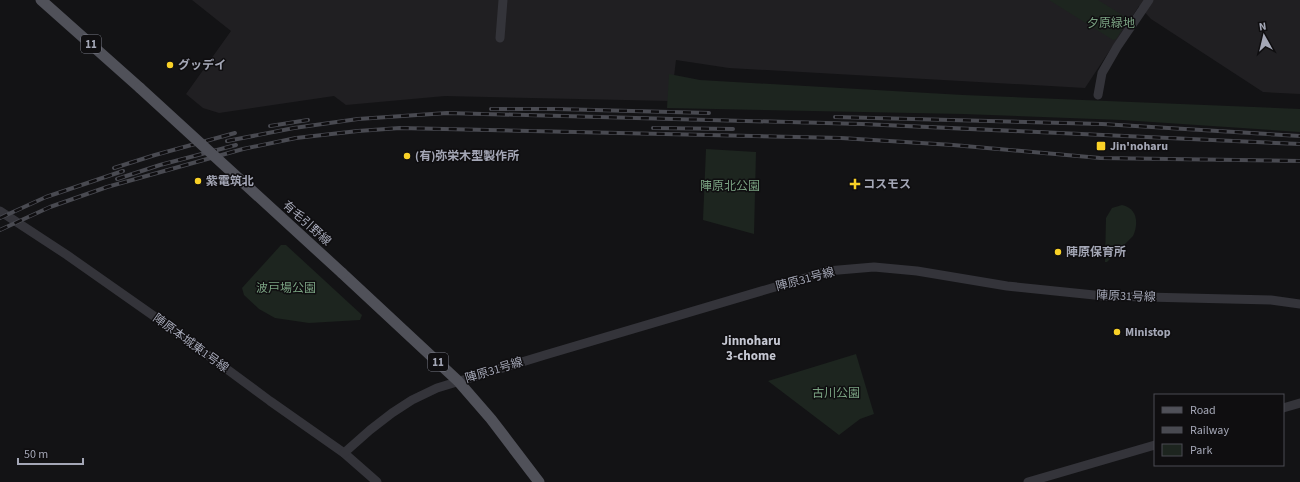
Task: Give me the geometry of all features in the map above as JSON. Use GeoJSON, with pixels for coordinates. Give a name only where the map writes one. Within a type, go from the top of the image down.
{"type":"FeatureCollection","features":[{"type":"Feature","properties":{"kind":"main road","name":"有毛引野線"},"geometry":{"type":"LineString","coordinates":[[41,0],[140,88],[458,380],[491,419],[539,482]]}},
{"type":"Feature","properties":{"kind":"street"},"geometry":{"type":"LineString","coordinates":[[500,38],[503,0]]}},
{"type":"Feature","properties":{"kind":"street"},"geometry":{"type":"LineString","coordinates":[[1098,95],[1102,73],[1117,47],[1149,0]]}},
{"type":"Feature","properties":{"kind":"street","name":"陣原本城東1号線"},"geometry":{"type":"LineString","coordinates":[[0,211],[67,255],[178,333],[270,401],[344,453],[377,482]]}},
{"type":"Feature","properties":{"kind":"street","name":"陣原31号線"},"geometry":{"type":"LineString","coordinates":[[344,453],[370,430],[412,400],[458,380],[827,271],[874,267],[1007,286],[1104,296],[1271,300],[1300,304]]}},
{"type":"Feature","properties":{"kind":"street"},"geometry":{"type":"LineString","coordinates":[[1284,408],[1300,403]]}},
{"type":"Feature","properties":{"kind":"street"},"geometry":{"type":"LineString","coordinates":[[1028,482],[1154,446]]}},
{"type":"Feature","properties":{"kind":"shaded area"},"geometry":{"type":"Polygon","coordinates":[[[192,0],[1300,0],[1300,94],[1263,92],[1151,19],[1139,6],[1085,88],[729,68],[676,60],[671,101],[445,96],[346,105],[334,96],[219,113],[203,108],[186,94],[231,31],[192,0]]]}},
{"type":"Feature","properties":{"kind":"green space","name":"夕原緑地"},"geometry":{"type":"Polygon","coordinates":[[[1049,0],[1098,0],[1124,16],[1127,19],[1127,22],[1116,39],[1113,40],[1049,0]]]}},
{"type":"Feature","properties":{"kind":"green space"},"geometry":{"type":"Polygon","coordinates":[[[669,74],[700,80],[963,95],[1300,109],[1300,132],[1122,120],[963,114],[667,108],[669,74]]]}},
{"type":"Feature","properties":{"kind":"green space","name":"陣原北公園"},"geometry":{"type":"Polygon","coordinates":[[[706,149],[756,152],[754,234],[703,220],[706,149]]]}},
{"type":"Feature","properties":{"kind":"green space"},"geometry":{"type":"Polygon","coordinates":[[[1122,205],[1131,209],[1134,213],[1136,221],[1135,231],[1133,236],[1107,262],[1105,262],[1106,218],[1112,208],[1122,205]]]}},
{"type":"Feature","properties":{"kind":"green space","name":"波戸場公園"},"geometry":{"type":"Polygon","coordinates":[[[281,245],[286,245],[362,315],[360,320],[309,323],[275,318],[259,309],[244,295],[242,288],[281,245]]]}},
{"type":"Feature","properties":{"kind":"green space","name":"古川公園"},"geometry":{"type":"Polygon","coordinates":[[[856,354],[874,414],[860,419],[839,435],[768,381],[856,354]]]}},
{"type":"Feature","properties":{"kind":"railway"},"geometry":{"type":"LineString","coordinates":[[491,109],[709,113]]}},
{"type":"Feature","properties":{"kind":"railway"},"geometry":{"type":"LineString","coordinates":[[227,141],[294,128],[358,119],[447,113],[862,124],[1300,144]]}},
{"type":"Feature","properties":{"kind":"railway"},"geometry":{"type":"LineString","coordinates":[[835,117],[1102,124],[1300,136]]}},
{"type":"Feature","properties":{"kind":"railway"},"geometry":{"type":"LineString","coordinates":[[270,126],[308,120]]}},
{"type":"Feature","properties":{"kind":"railway"},"geometry":{"type":"LineString","coordinates":[[0,230],[50,207],[107,187],[243,149],[296,138],[400,128],[841,138],[953,145],[1100,158],[1300,161]]}},
{"type":"Feature","properties":{"kind":"railway"},"geometry":{"type":"LineString","coordinates":[[653,128],[733,129]]}},
{"type":"Feature","properties":{"kind":"railway"},"geometry":{"type":"LineString","coordinates":[[114,168],[235,133]]}},
{"type":"Feature","properties":{"kind":"railway"},"geometry":{"type":"LineString","coordinates":[[117,179],[160,165],[236,145]]}},
{"type":"Feature","properties":{"kind":"railway"},"geometry":{"type":"LineString","coordinates":[[0,218],[46,197],[123,171]]}},
{"type":"Feature","properties":{"kind":"place","name":"グッデイ"},"geometry":{"type":"Point","coordinates":[170,65]}},
{"type":"Feature","properties":{"kind":"place","name":"Jin'noharu"},"geometry":{"type":"Point","coordinates":[1101,146]}},
{"type":"Feature","properties":{"kind":"place","name":"(有)弥栄木型製作所"},"geometry":{"type":"Point","coordinates":[407,156]}},
{"type":"Feature","properties":{"kind":"place","name":"紫電筑北"},"geometry":{"type":"Point","coordinates":[198,181]}},
{"type":"Feature","properties":{"kind":"place","name":"コスモス"},"geometry":{"type":"Point","coordinates":[855,184]}},
{"type":"Feature","properties":{"kind":"place","name":"陣原保育所"},"geometry":{"type":"Point","coordinates":[1058,252]}},
{"type":"Feature","properties":{"kind":"place","name":"Ministop"},"geometry":{"type":"Point","coordinates":[1117,332]}},
{"type":"Feature","properties":{"kind":"district","name":"Jinnoharu 3-chome"},"geometry":{"type":"Point","coordinates":[751,348]}}]}
